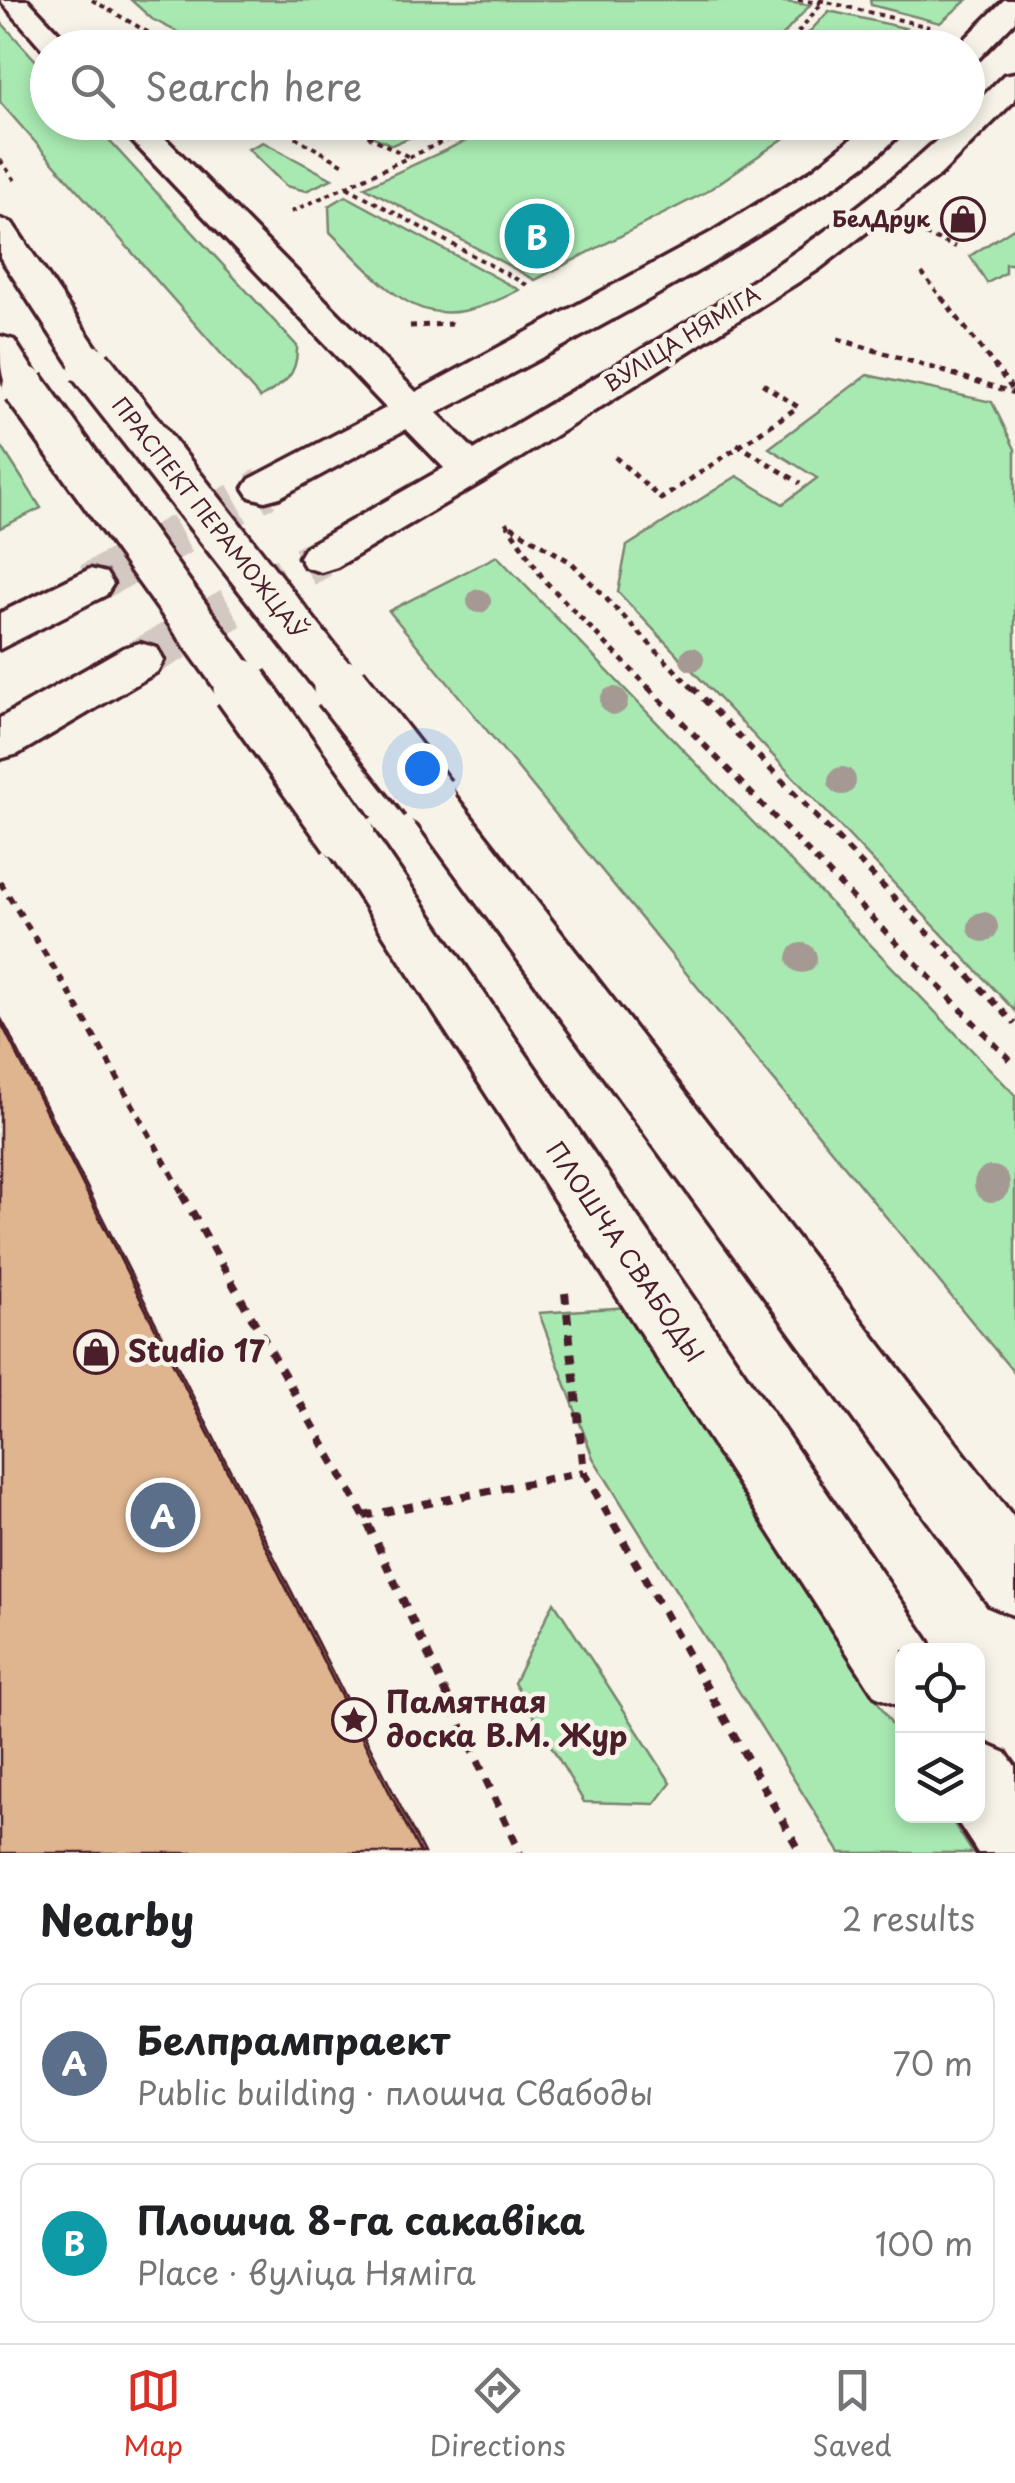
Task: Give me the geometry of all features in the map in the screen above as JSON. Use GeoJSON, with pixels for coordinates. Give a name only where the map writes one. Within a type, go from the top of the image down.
{"type":"FeatureCollection","features":[{"type":"Feature","properties":{"kind":"main road"},"geometry":{"type":"LineString","coordinates":[[12,0],[41,30]]}},
{"type":"Feature","properties":{"kind":"main road"},"geometry":{"type":"LineString","coordinates":[[985,35],[1015,5]]}},
{"type":"Feature","properties":{"kind":"main road","name":"ВУЛІЦА НЯМІГА"},"geometry":{"type":"LineString","coordinates":[[985,112],[1015,82]]}},
{"type":"Feature","properties":{"kind":"main road"},"geometry":{"type":"LineString","coordinates":[[147,140],[470,472]]}},
{"type":"Feature","properties":{"kind":"main road"},"geometry":{"type":"LineString","coordinates":[[265,488],[650,284],[775,210],[874,140]]}},
{"type":"Feature","properties":{"kind":"main road","name":"ВУЛІЦА НЯМІГА"},"geometry":{"type":"LineString","coordinates":[[321,557],[470,472],[872,214],[956,140]]}},
{"type":"Feature","properties":{"kind":"main road","name":"ПРАСПЕКТ ПЕРАМОЖЦАЎ"},"geometry":{"type":"LineString","coordinates":[[0,230],[90,366],[428,798],[1015,1579]]}},
{"type":"Feature","properties":{"kind":"main road","name":"ПЛОШЧА СВАБОДЫ"},"geometry":{"type":"LineString","coordinates":[[0,348],[24,387],[347,835],[895,1657]]}},
{"type":"Feature","properties":{"kind":"main road"},"geometry":{"type":"LineString","coordinates":[[0,633],[90,584]]}},
{"type":"Feature","properties":{"kind":"main road"},"geometry":{"type":"LineString","coordinates":[[5,726],[140,660]]}},
{"type":"Feature","properties":{"kind":"main road"},"geometry":{"type":"LineString","coordinates":[[985,1792],[1015,1838]]}},
{"type":"Feature","properties":{"kind":"path"},"geometry":{"type":"LineString","coordinates":[[92,0],[138,30]]}},
{"type":"Feature","properties":{"kind":"path"},"geometry":{"type":"LineString","coordinates":[[798,0],[914,23]]}},
{"type":"Feature","properties":{"kind":"path"},"geometry":{"type":"LineString","coordinates":[[856,0],[857,10]]}},
{"type":"Feature","properties":{"kind":"path"},"geometry":{"type":"LineString","coordinates":[[798,30],[821,2]]}},
{"type":"Feature","properties":{"kind":"path"},"geometry":{"type":"LineString","coordinates":[[300,140],[346,166]]}},
{"type":"Feature","properties":{"kind":"path"},"geometry":{"type":"LineString","coordinates":[[376,140],[410,157]]}},
{"type":"Feature","properties":{"kind":"path"},"geometry":{"type":"LineString","coordinates":[[287,214],[447,140]]}},
{"type":"Feature","properties":{"kind":"path"},"geometry":{"type":"LineString","coordinates":[[346,187],[541,292]]}},
{"type":"Feature","properties":{"kind":"path"},"geometry":{"type":"LineString","coordinates":[[922,273],[1015,393]]}},
{"type":"Feature","properties":{"kind":"path"},"geometry":{"type":"LineString","coordinates":[[405,326],[467,320]]}},
{"type":"Feature","properties":{"kind":"path"},"geometry":{"type":"LineString","coordinates":[[838,339],[1015,393]]}},
{"type":"Feature","properties":{"kind":"path"},"geometry":{"type":"LineString","coordinates":[[616,457],[661,499],[737,444],[798,407],[760,382]]}},
{"type":"Feature","properties":{"kind":"path"},"geometry":{"type":"LineString","coordinates":[[737,444],[800,483]]}},
{"type":"Feature","properties":{"kind":"path"},"geometry":{"type":"LineString","coordinates":[[1015,1024],[572,563],[506,522],[544,580],[1015,1065]]}},
{"type":"Feature","properties":{"kind":"path"},"geometry":{"type":"LineString","coordinates":[[0,882],[69,992],[364,1516],[520,1853]]}},
{"type":"Feature","properties":{"kind":"path"},"geometry":{"type":"LineString","coordinates":[[554,1274],[564,1291],[584,1472],[801,1853]]}},
{"type":"Feature","properties":{"kind":"path"},"geometry":{"type":"LineString","coordinates":[[364,1516],[584,1472]]}},
{"type":"Feature","properties":{"kind":"green space"},"geometry":{"type":"Polygon","coordinates":[[[131,0],[767,0],[810,5],[788,30],[174,30],[152,19],[131,0]]]}},
{"type":"Feature","properties":{"kind":"green space"},"geometry":{"type":"Polygon","coordinates":[[[870,0],[967,0],[940,23],[871,5],[870,0]]]}},
{"type":"Feature","properties":{"kind":"green space"},"geometry":{"type":"Polygon","coordinates":[[[829,11],[905,28],[902,30],[811,30],[829,11]]]}},
{"type":"Feature","properties":{"kind":"green space"},"geometry":{"type":"Polygon","coordinates":[[[0,21],[30,54],[30,136],[0,102],[0,21]]]}},
{"type":"Feature","properties":{"kind":"green space"},"geometry":{"type":"Polygon","coordinates":[[[33,140],[109,140],[297,346],[292,372],[260,398],[33,140]]]}},
{"type":"Feature","properties":{"kind":"green space"},"geometry":{"type":"Polygon","coordinates":[[[468,140],[781,140],[706,192],[535,280],[365,187],[468,140]]]}},
{"type":"Feature","properties":{"kind":"green space"},"geometry":{"type":"Polygon","coordinates":[[[263,142],[332,179],[306,191],[286,186],[248,149],[263,142]]]}},
{"type":"Feature","properties":{"kind":"green space"},"geometry":{"type":"Polygon","coordinates":[[[346,196],[519,290],[458,312],[413,305],[374,276],[330,232],[329,206],[346,196]]]}},
{"type":"Feature","properties":{"kind":"green space"},"geometry":{"type":"Polygon","coordinates":[[[1015,227],[1015,264],[1005,264],[1005,273],[987,283],[970,256],[1015,227]]]}},
{"type":"Feature","properties":{"kind":"green space"},"geometry":{"type":"Polygon","coordinates":[[[867,375],[992,402],[1015,449],[1015,1011],[618,592],[627,546],[737,476],[783,504],[817,478],[769,448],[867,375]]]}},
{"type":"Feature","properties":{"kind":"green space"},"geometry":{"type":"Polygon","coordinates":[[[0,444],[41,508],[0,528],[0,444]]]}},
{"type":"Feature","properties":{"kind":"green space"},"geometry":{"type":"Polygon","coordinates":[[[497,556],[1015,1095],[1015,1374],[389,611],[497,556]]]}},
{"type":"Feature","properties":{"kind":"green space"},"geometry":{"type":"Polygon","coordinates":[[[629,1307],[895,1729],[895,1823],[954,1823],[973,1853],[840,1853],[593,1458],[539,1313],[629,1307]]]}},
{"type":"Feature","properties":{"kind":"green space"},"geometry":{"type":"Polygon","coordinates":[[[554,1602],[671,1783],[655,1804],[584,1802],[514,1683],[554,1602]]]}},
{"type":"Feature","properties":{"kind":"building"},"geometry":{"type":"Polygon","coordinates":[[[0,1021],[420,1853],[0,1853],[0,1021]]]}},
{"type":"Feature","properties":{"kind":"tunnel"},"geometry":{"type":"LineString","coordinates":[[90,584],[265,488]]}},
{"type":"Feature","properties":{"kind":"tunnel"},"geometry":{"type":"LineString","coordinates":[[140,660],[321,557]]}},
{"type":"Feature","properties":{"kind":"place","name":"БелДрук"},"geometry":{"type":"Point","coordinates":[963,219]}},
{"type":"Feature","properties":{"kind":"place","name":"Плошча 8-га сакавіка"},"geometry":{"type":"Point","coordinates":[537,236]}},
{"type":"Feature","properties":{"kind":"place","name":"Studio 17"},"geometry":{"type":"Point","coordinates":[96,1352]}},
{"type":"Feature","properties":{"kind":"place","name":"Белпрампраект"},"geometry":{"type":"Point","coordinates":[163,1515]}},
{"type":"Feature","properties":{"kind":"place","name":"Памятная доска В.М. Жур"},"geometry":{"type":"Point","coordinates":[354,1720]}}]}
